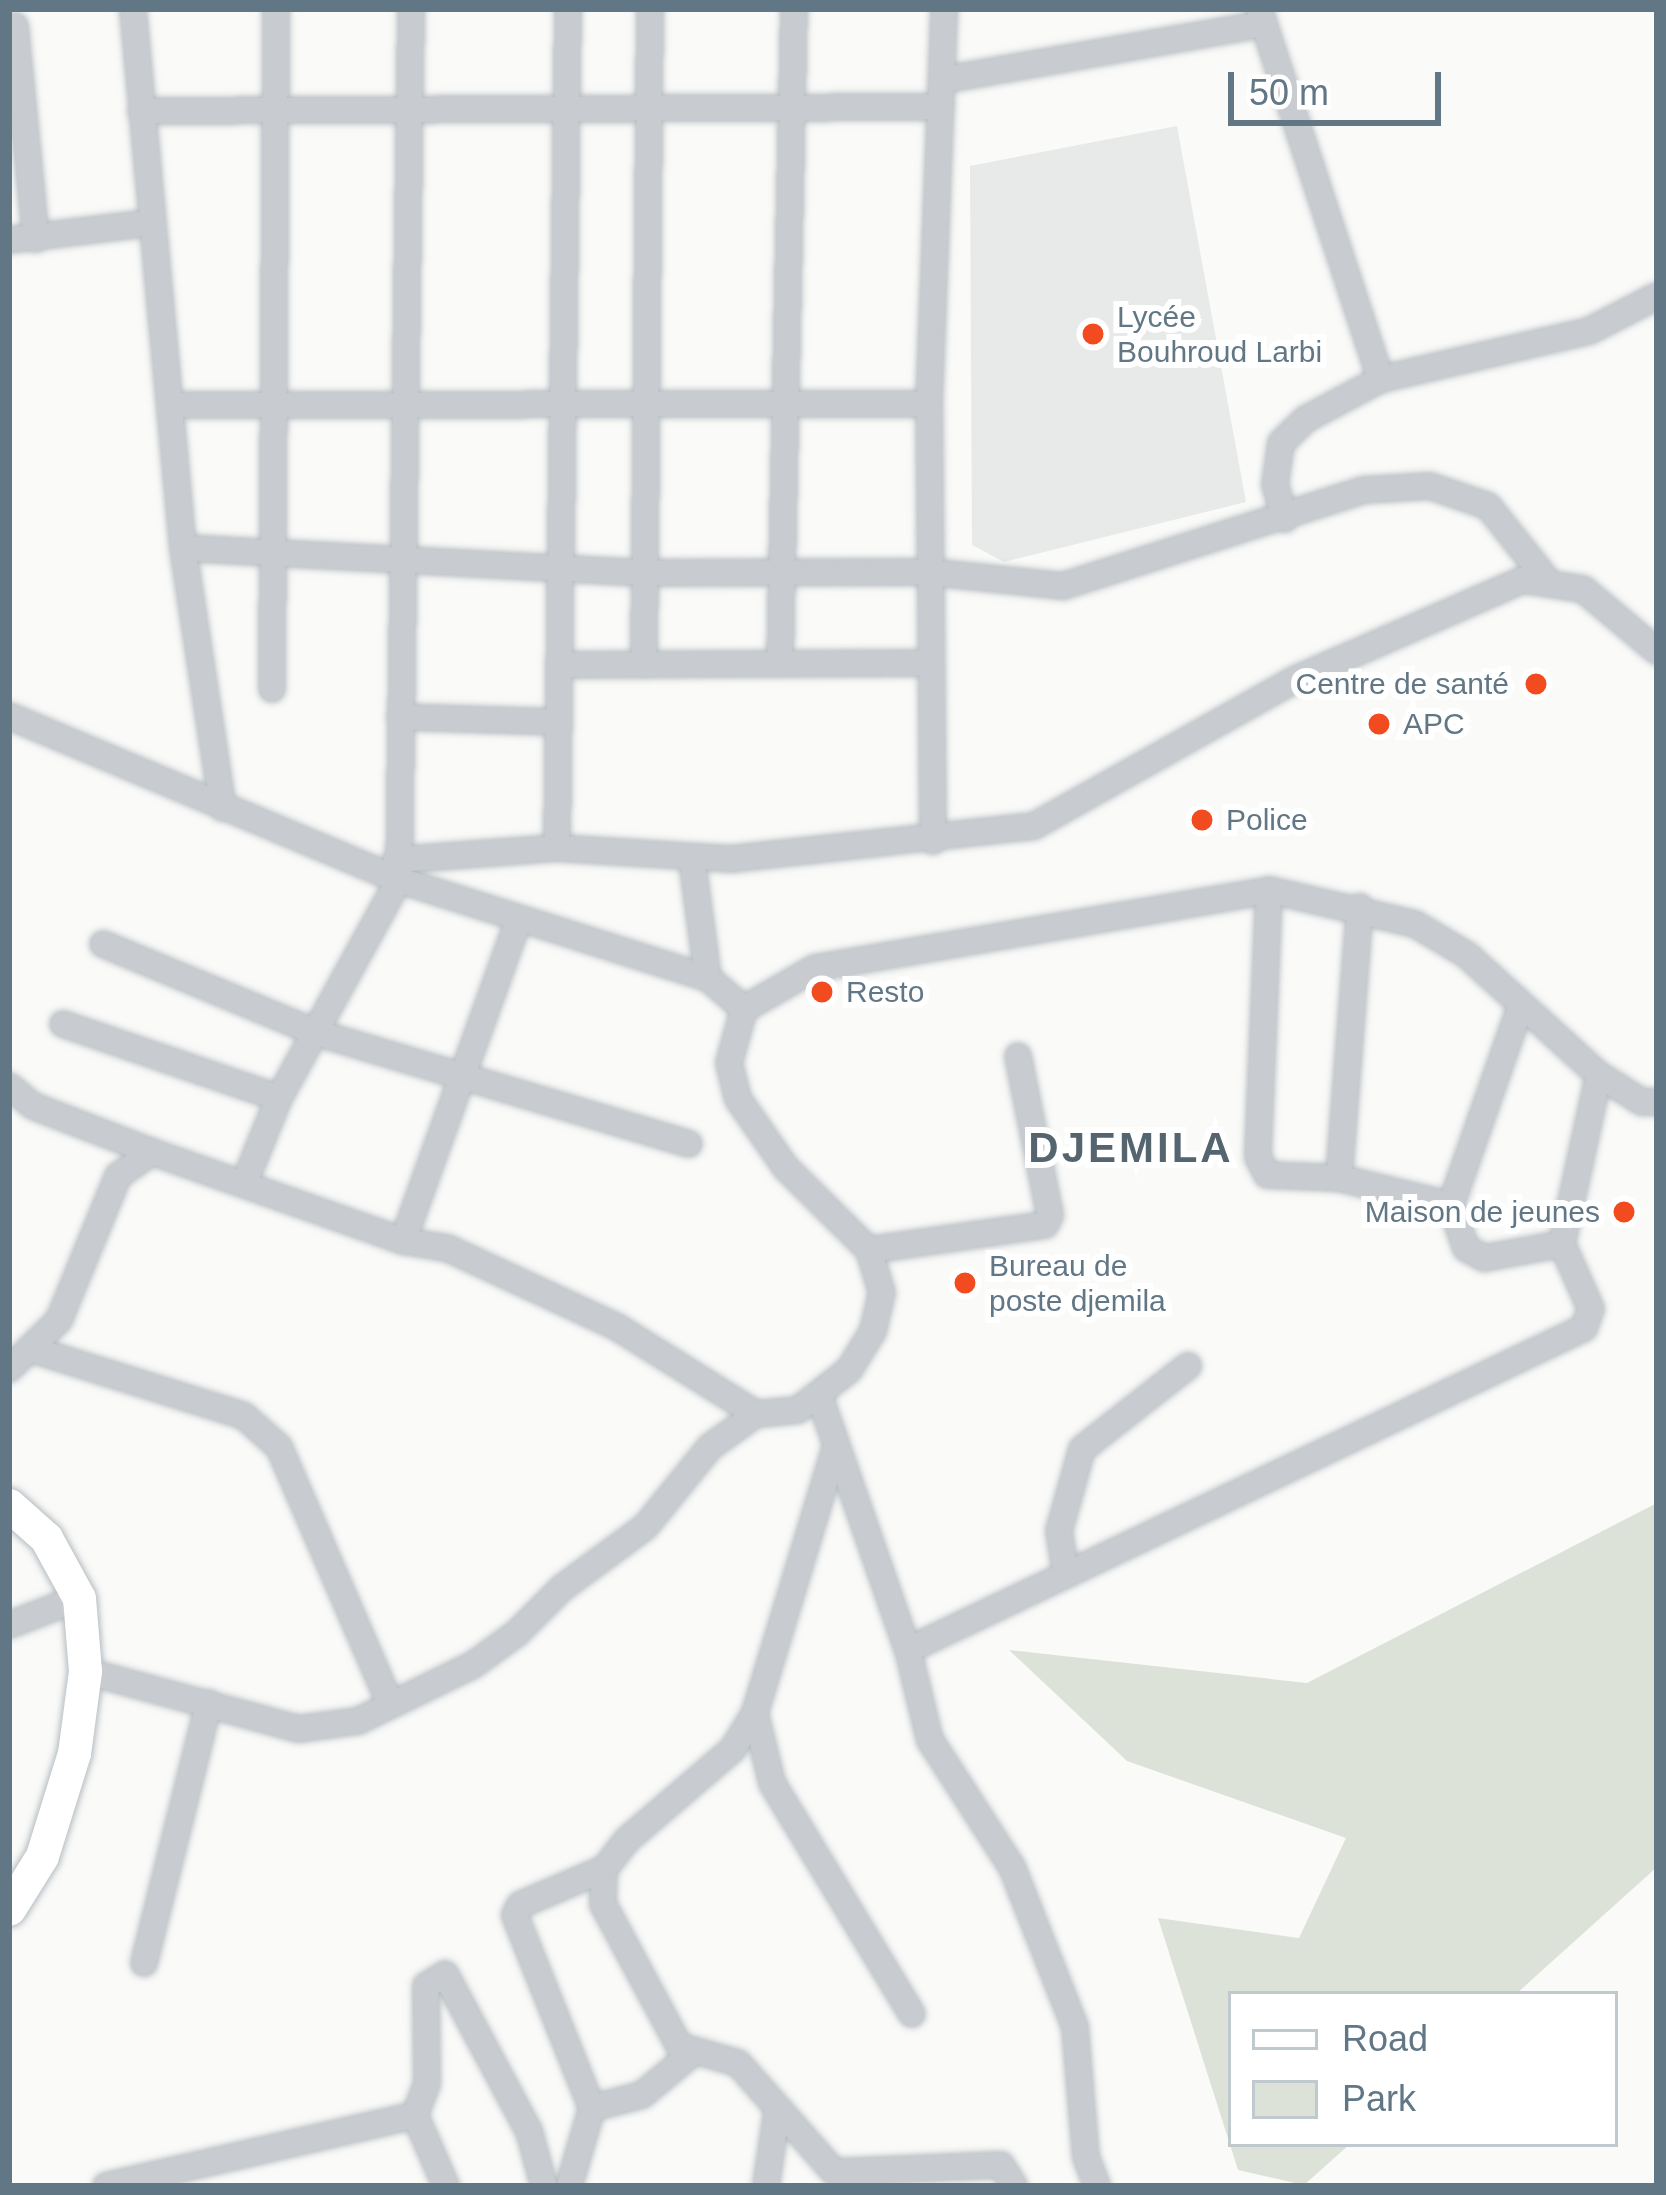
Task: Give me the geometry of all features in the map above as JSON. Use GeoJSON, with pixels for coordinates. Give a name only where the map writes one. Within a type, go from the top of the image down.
{"type":"FeatureCollection","features":[{"type":"Feature","properties":{"kind":"main road"},"geometry":{"type":"LineString","coordinates":[[9,1505],[46,1538],[79,1598],[85,1671],[68,1774],[42,1856],[9,1909]]}},
{"type":"Feature","properties":{"kind":"street"},"geometry":{"type":"LineString","coordinates":[[133,9],[183,548],[224,808]]}},
{"type":"Feature","properties":{"kind":"street"},"geometry":{"type":"LineString","coordinates":[[272,689],[276,9]]}},
{"type":"Feature","properties":{"kind":"street"},"geometry":{"type":"LineString","coordinates":[[244,1184],[279,1098],[397,870],[411,9]]}},
{"type":"Feature","properties":{"kind":"street"},"geometry":{"type":"LineString","coordinates":[[557,848],[560,665],[556,568],[563,411],[568,9]]}},
{"type":"Feature","properties":{"kind":"street"},"geometry":{"type":"LineString","coordinates":[[644,665],[650,9]]}},
{"type":"Feature","properties":{"kind":"street"},"geometry":{"type":"LineString","coordinates":[[780,664],[794,9]]}},
{"type":"Feature","properties":{"kind":"street"},"geometry":{"type":"LineString","coordinates":[[933,841],[929,404],[944,9]]}},
{"type":"Feature","properties":{"kind":"street"},"geometry":{"type":"LineString","coordinates":[[942,80],[1262,16],[1381,379]]}},
{"type":"Feature","properties":{"kind":"street"},"geometry":{"type":"LineString","coordinates":[[16,26],[36,239]]}},
{"type":"Feature","properties":{"kind":"street"},"geometry":{"type":"LineString","coordinates":[[141,111],[941,107]]}},
{"type":"Feature","properties":{"kind":"street"},"geometry":{"type":"LineString","coordinates":[[9,240],[150,223]]}},
{"type":"Feature","properties":{"kind":"street"},"geometry":{"type":"LineString","coordinates":[[1285,518],[1275,485],[1281,443],[1306,419],[1381,379],[1588,331],[1657,296]]}},
{"type":"Feature","properties":{"kind":"street"},"geometry":{"type":"LineString","coordinates":[[171,405],[563,411],[929,404]]}},
{"type":"Feature","properties":{"kind":"street"},"geometry":{"type":"LineString","coordinates":[[183,548],[404,554],[644,573],[928,572],[1063,586],[1363,490],[1457,490],[1488,506],[1546,579]]}},
{"type":"Feature","properties":{"kind":"street"},"geometry":{"type":"LineString","coordinates":[[397,870],[557,848],[692,860],[933,841],[1034,826],[1296,679],[1509,584],[1546,579],[1594,595],[1657,651]]}},
{"type":"Feature","properties":{"kind":"street"},"geometry":{"type":"LineString","coordinates":[[560,665],[929,663]]}},
{"type":"Feature","properties":{"kind":"street"},"geometry":{"type":"LineString","coordinates":[[9,716],[224,808],[397,870],[518,921],[708,978],[744,1010]]}},
{"type":"Feature","properties":{"kind":"street"},"geometry":{"type":"LineString","coordinates":[[400,717],[559,722]]}},
{"type":"Feature","properties":{"kind":"street"},"geometry":{"type":"LineString","coordinates":[[692,860],[708,978]]}},
{"type":"Feature","properties":{"kind":"street"},"geometry":{"type":"LineString","coordinates":[[1269,890],[1259,1166],[1267,1175],[1339,1178],[1451,1205]]}},
{"type":"Feature","properties":{"kind":"street"},"geometry":{"type":"LineString","coordinates":[[85,1671],[298,1729],[358,1721],[473,1665],[517,1633],[562,1588],[646,1526],[710,1447],[756,1414],[797,1410],[849,1370],[873,1331],[882,1293],[869,1250],[786,1168],[738,1099],[729,1063],[744,1010],[815,968],[1269,890],[1360,907],[1414,924],[1467,956],[1599,1075],[1642,1102],[1657,1102]]}},
{"type":"Feature","properties":{"kind":"street"},"geometry":{"type":"LineString","coordinates":[[1339,1178],[1360,907]]}},
{"type":"Feature","properties":{"kind":"street"},"geometry":{"type":"LineString","coordinates":[[403,1240],[459,1072],[518,921]]}},
{"type":"Feature","properties":{"kind":"street"},"geometry":{"type":"LineString","coordinates":[[104,944],[316,1033],[689,1144]]}},
{"type":"Feature","properties":{"kind":"street"},"geometry":{"type":"LineString","coordinates":[[1520,1008],[1451,1205],[1466,1248],[1484,1258],[1562,1244]]}},
{"type":"Feature","properties":{"kind":"street"},"geometry":{"type":"LineString","coordinates":[[63,1024],[279,1098]]}},
{"type":"Feature","properties":{"kind":"street"},"geometry":{"type":"LineString","coordinates":[[869,1250],[1045,1225],[1049,1215],[1018,1056]]}},
{"type":"Feature","properties":{"kind":"street"},"geometry":{"type":"LineString","coordinates":[[908,1650],[1584,1328],[1592,1309],[1562,1244],[1599,1075]]}},
{"type":"Feature","properties":{"kind":"street"},"geometry":{"type":"LineString","coordinates":[[9,1086],[34,1106],[152,1152],[403,1240],[447,1248],[616,1327],[756,1414]]}},
{"type":"Feature","properties":{"kind":"street"},"geometry":{"type":"LineString","coordinates":[[9,1369],[34,1350],[82,1279],[118,1176],[152,1152]]}},
{"type":"Feature","properties":{"kind":"street"},"geometry":{"type":"LineString","coordinates":[[34,1350],[244,1416],[279,1447],[389,1703]]}},
{"type":"Feature","properties":{"kind":"street"},"geometry":{"type":"LineString","coordinates":[[1066,1574],[1059,1531],[1082,1449],[1188,1366]]}},
{"type":"Feature","properties":{"kind":"street"},"geometry":{"type":"LineString","coordinates":[[819,1395],[908,1650],[930,1740],[1012,1867],[1075,2027],[1086,2157],[1096,2186]]}},
{"type":"Feature","properties":{"kind":"street"},"geometry":{"type":"LineString","coordinates":[[569,2186],[592,2108],[515,1915],[520,1905],[604,1869],[734,1749],[755,1713],[836,1446]]}},
{"type":"Feature","properties":{"kind":"street"},"geometry":{"type":"LineString","coordinates":[[9,1624],[79,1598]]}},
{"type":"Feature","properties":{"kind":"street"},"geometry":{"type":"LineString","coordinates":[[144,1963],[209,1703]]}},
{"type":"Feature","properties":{"kind":"street"},"geometry":{"type":"LineString","coordinates":[[755,1713],[772,1783],[912,2014]]}},
{"type":"Feature","properties":{"kind":"street"},"geometry":{"type":"LineString","coordinates":[[604,1869],[603,1904],[690,2055]]}},
{"type":"Feature","properties":{"kind":"street"},"geometry":{"type":"LineString","coordinates":[[446,2186],[415,2115],[427,2084],[426,1986],[445,1974],[529,2131],[544,2186]]}},
{"type":"Feature","properties":{"kind":"street"},"geometry":{"type":"LineString","coordinates":[[592,2108],[642,2095],[690,2055],[738,2063],[834,2171],[1001,2165],[1014,2186]]}},
{"type":"Feature","properties":{"kind":"street"},"geometry":{"type":"LineString","coordinates":[[766,2186],[777,2112]]}},
{"type":"Feature","properties":{"kind":"street"},"geometry":{"type":"LineString","coordinates":[[106,2186],[415,2115]]}},
{"type":"Feature","properties":{"kind":"shaded area","name":"Lycée Bouhroud Larbi"},"geometry":{"type":"Polygon","coordinates":[[[1177,126],[1246,502],[1004,562],[972,545],[970,166],[1177,126]]]}},
{"type":"Feature","properties":{"kind":"green space"},"geometry":{"type":"Polygon","coordinates":[[[1657,1503],[1657,1867],[1519,1991],[1228,1991],[1228,2138],[1158,1918],[1299,1938],[1346,1838],[1127,1761],[1009,1650],[1307,1683],[1657,1503]]]}},
{"type":"Feature","properties":{"kind":"green space"},"geometry":{"type":"Polygon","coordinates":[[[1231,2147],[1347,2147],[1304,2185],[1238,2170],[1231,2147]]]}},
{"type":"Feature","properties":{"kind":"place","name":"Lycée Bouhroud Larbi"},"geometry":{"type":"Point","coordinates":[1093,334]}},
{"type":"Feature","properties":{"kind":"place","name":"Centre de santé"},"geometry":{"type":"Point","coordinates":[1536,684]}},
{"type":"Feature","properties":{"kind":"place","name":"APC"},"geometry":{"type":"Point","coordinates":[1379,724]}},
{"type":"Feature","properties":{"kind":"place","name":"Police"},"geometry":{"type":"Point","coordinates":[1202,820]}},
{"type":"Feature","properties":{"kind":"place","name":"Resto"},"geometry":{"type":"Point","coordinates":[822,992]}},
{"type":"Feature","properties":{"kind":"place","name":"Maison de jeunes"},"geometry":{"type":"Point","coordinates":[1624,1212]}},
{"type":"Feature","properties":{"kind":"place","name":"Bureau de poste djemila"},"geometry":{"type":"Point","coordinates":[965,1283]}},
{"type":"Feature","properties":{"kind":"district","name":"DJEMILA"},"geometry":{"type":"Point","coordinates":[1131,1148]}}]}
